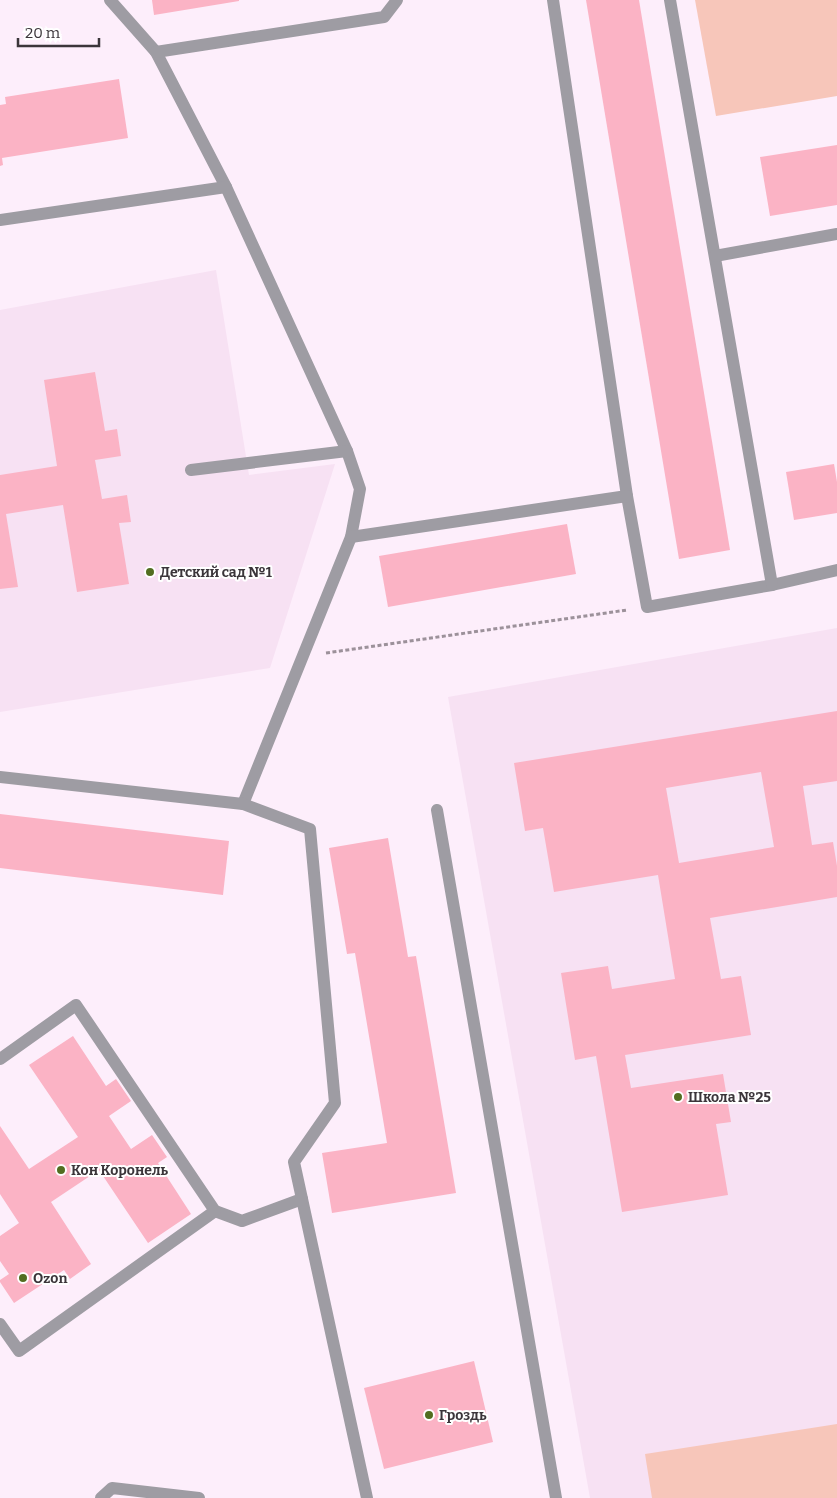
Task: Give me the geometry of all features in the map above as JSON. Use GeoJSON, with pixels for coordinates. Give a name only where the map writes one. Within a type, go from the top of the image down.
{"type":"FeatureCollection","features":[{"type":"Feature","properties":{"kind":"lane"},"geometry":{"type":"LineString","coordinates":[[110,0],[156,52],[226,187],[347,451],[360,489],[351,537],[243,804]]}},
{"type":"Feature","properties":{"kind":"lane"},"geometry":{"type":"LineString","coordinates":[[156,52],[384,17],[397,0]]}},
{"type":"Feature","properties":{"kind":"lane"},"geometry":{"type":"LineString","coordinates":[[553,0],[627,496],[647,608],[772,585],[837,570]]}},
{"type":"Feature","properties":{"kind":"lane"},"geometry":{"type":"LineString","coordinates":[[670,0],[772,585]]}},
{"type":"Feature","properties":{"kind":"lane"},"geometry":{"type":"LineString","coordinates":[[0,220],[226,187]]}},
{"type":"Feature","properties":{"kind":"lane"},"geometry":{"type":"LineString","coordinates":[[715,256],[837,234]]}},
{"type":"Feature","properties":{"kind":"lane"},"geometry":{"type":"LineString","coordinates":[[191,470],[347,451]]}},
{"type":"Feature","properties":{"kind":"lane"},"geometry":{"type":"LineString","coordinates":[[351,537],[627,496]]}},
{"type":"Feature","properties":{"kind":"lane"},"geometry":{"type":"LineString","coordinates":[[0,777],[243,804],[310,829],[335,1102],[294,1162],[367,1498]]}},
{"type":"Feature","properties":{"kind":"lane"},"geometry":{"type":"LineString","coordinates":[[437,810],[556,1498]]}},
{"type":"Feature","properties":{"kind":"lane"},"geometry":{"type":"LineString","coordinates":[[0,1059],[76,1005],[215,1211],[242,1221],[302,1199]]}},
{"type":"Feature","properties":{"kind":"lane"},"geometry":{"type":"LineString","coordinates":[[0,1324],[19,1351],[215,1211]]}},
{"type":"Feature","properties":{"kind":"lane"},"geometry":{"type":"LineString","coordinates":[[100,1498],[112,1488],[199,1498]]}},
{"type":"Feature","properties":{"kind":"path"},"geometry":{"type":"LineString","coordinates":[[303,656],[647,608]]}},
{"type":"Feature","properties":{"kind":"shaded area"},"geometry":{"type":"Polygon","coordinates":[[[695,0],[837,0],[837,96],[716,116],[695,0]]]}},
{"type":"Feature","properties":{"kind":"shaded area","name":"Детский сад №1"},"geometry":{"type":"Polygon","coordinates":[[[216,270],[249,475],[335,464],[270,668],[0,712],[0,310],[216,270]]]}},
{"type":"Feature","properties":{"kind":"shaded area","name":"Школа №25"},"geometry":{"type":"Polygon","coordinates":[[[837,628],[837,1498],[590,1498],[448,697],[837,628]]]}},
{"type":"Feature","properties":{"kind":"shaded area"},"geometry":{"type":"Polygon","coordinates":[[[837,1424],[837,1498],[652,1498],[645,1454],[837,1424]]]}},
{"type":"Feature","properties":{"kind":"building"},"geometry":{"type":"Polygon","coordinates":[[[152,0],[239,0],[239,1],[154,15],[152,0]]]}},
{"type":"Feature","properties":{"kind":"building"},"geometry":{"type":"Polygon","coordinates":[[[586,0],[639,0],[730,550],[679,559],[586,0]]]}},
{"type":"Feature","properties":{"kind":"building"},"geometry":{"type":"Polygon","coordinates":[[[119,79],[128,138],[2,158],[3,165],[0,166],[0,105],[6,104],[5,97],[119,79]]]}},
{"type":"Feature","properties":{"kind":"building"},"geometry":{"type":"Polygon","coordinates":[[[837,145],[837,205],[770,216],[760,157],[837,145]]]}},
{"type":"Feature","properties":{"kind":"building"},"geometry":{"type":"Polygon","coordinates":[[[95,372],[105,431],[117,429],[121,456],[95,460],[102,499],[127,495],[131,522],[119,523],[129,584],[77,592],[63,505],[6,514],[18,587],[0,589],[0,475],[57,466],[44,380],[95,372]]]}},
{"type":"Feature","properties":{"kind":"building"},"geometry":{"type":"Polygon","coordinates":[[[834,464],[837,482],[837,513],[794,520],[786,472],[834,464]]]}},
{"type":"Feature","properties":{"kind":"building"},"geometry":{"type":"Polygon","coordinates":[[[567,524],[576,574],[388,607],[379,556],[567,524]]]}},
{"type":"Feature","properties":{"kind":"building"},"geometry":{"type":"Polygon","coordinates":[[[837,711],[837,781],[803,786],[812,845],[833,842],[837,866],[837,897],[710,918],[721,979],[741,976],[751,1035],[625,1055],[631,1088],[723,1074],[731,1122],[716,1124],[728,1195],[622,1212],[596,1056],[575,1060],[561,973],[608,966],[612,989],[675,979],[658,875],[554,892],[543,828],[525,831],[514,763],[837,711]],[[761,772],[666,788],[679,863],[774,847],[761,772]]]}},
{"type":"Feature","properties":{"kind":"building"},"geometry":{"type":"Polygon","coordinates":[[[0,814],[229,841],[223,895],[0,868],[0,814]]]}},
{"type":"Feature","properties":{"kind":"building"},"geometry":{"type":"Polygon","coordinates":[[[388,838],[408,957],[416,956],[456,1193],[332,1213],[322,1153],[387,1143],[355,953],[347,954],[329,848],[388,838]]]}},
{"type":"Feature","properties":{"kind":"building"},"geometry":{"type":"Polygon","coordinates":[[[73,1036],[106,1086],[116,1079],[131,1101],[109,1116],[131,1149],[152,1135],[167,1157],[158,1163],[191,1214],[148,1243],[99,1170],[51,1202],[91,1264],[70,1279],[64,1270],[14,1303],[0,1282],[9,1274],[0,1261],[0,1236],[19,1223],[0,1194],[0,1126],[29,1169],[78,1137],[29,1065],[73,1036]]]}},
{"type":"Feature","properties":{"kind":"building","name":"Гроздь"},"geometry":{"type":"Polygon","coordinates":[[[474,1361],[493,1442],[384,1469],[364,1388],[474,1361]]]}},
{"type":"Feature","properties":{"kind":"place","name":"Детский сад №1"},"geometry":{"type":"Point","coordinates":[150,572]}},
{"type":"Feature","properties":{"kind":"place","name":"Школа №25"},"geometry":{"type":"Point","coordinates":[678,1097]}},
{"type":"Feature","properties":{"kind":"place","name":"Кон Коронель"},"geometry":{"type":"Point","coordinates":[61,1170]}},
{"type":"Feature","properties":{"kind":"place","name":"Ozon"},"geometry":{"type":"Point","coordinates":[23,1278]}},
{"type":"Feature","properties":{"kind":"place","name":"Гроздь"},"geometry":{"type":"Point","coordinates":[429,1415]}}]}
